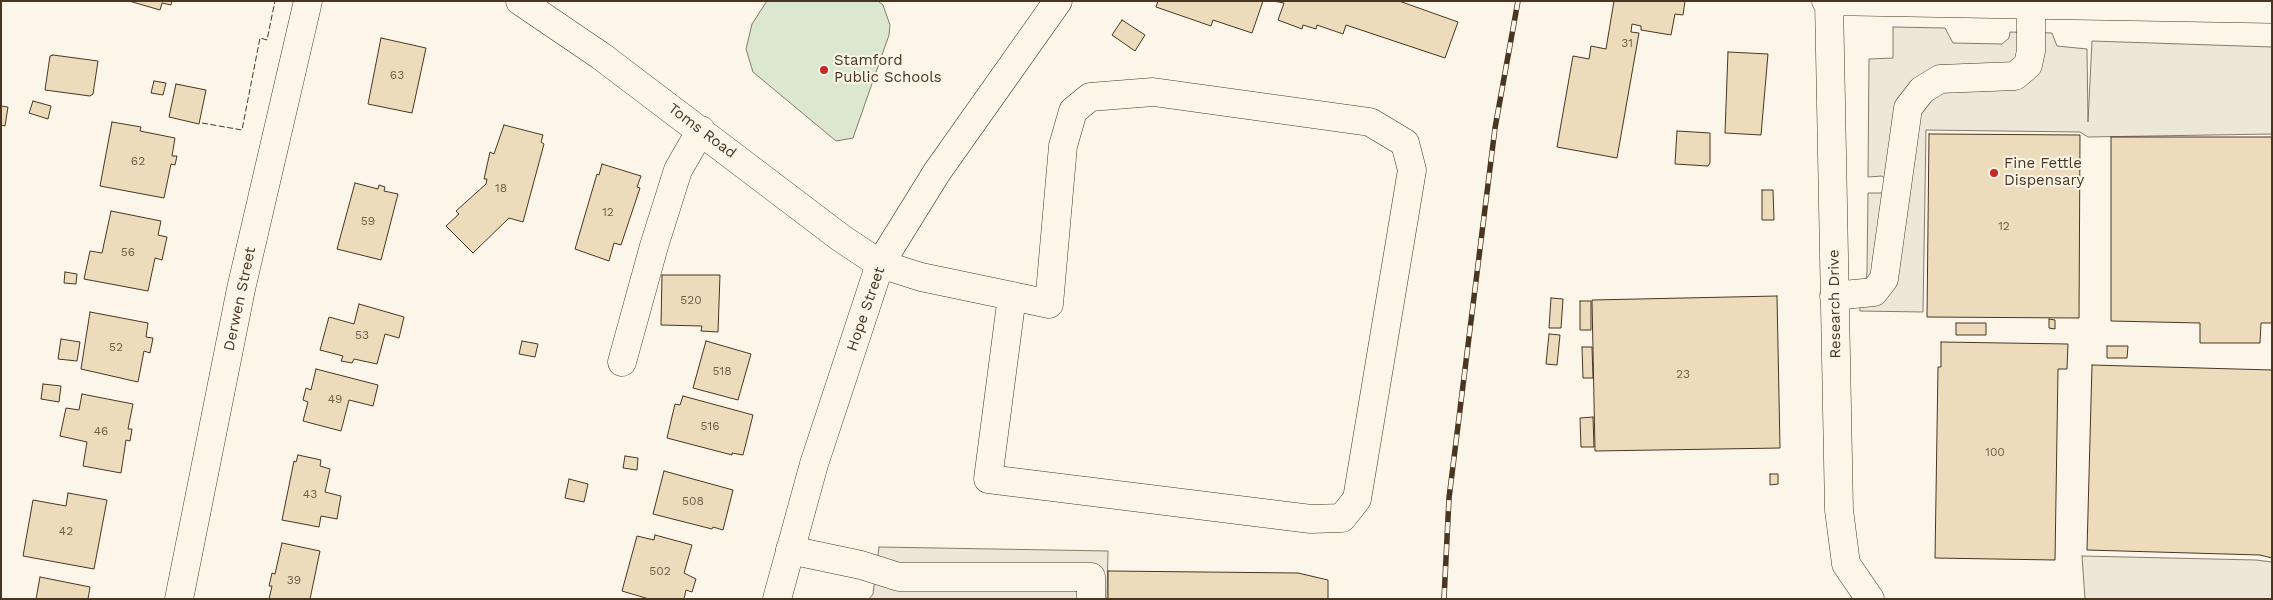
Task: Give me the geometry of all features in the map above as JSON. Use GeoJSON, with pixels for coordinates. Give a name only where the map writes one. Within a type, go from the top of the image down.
{"type":"FeatureCollection","features":[{"type":"Feature","properties":{"kind":"street","name":"Derwen Street"},"geometry":{"type":"LineString","coordinates":[[179,599],[241,290],[308,1]]}},
{"type":"Feature","properties":{"kind":"street","name":"Toms Road"},"geometry":{"type":"LineString","coordinates":[[520,1],[602,56],[840,238],[880,264],[921,277],[1012,296],[1049,304],[1063,146],[1073,111],[1090,97],[1153,92],[1370,122],[1405,143],[1412,170],[1359,489],[1357,499],[1342,518],[1311,520],[988,479],[1012,296]]}},
{"type":"Feature","properties":{"kind":"street","name":"Hope Street"},"geometry":{"type":"LineString","coordinates":[[777,599],[814,464],[880,264],[938,172],[1058,1]]}},
{"type":"Feature","properties":{"kind":"street"},"geometry":{"type":"LineString","coordinates":[[1827,1],[2272,9]]}},
{"type":"Feature","properties":{"kind":"street","name":"Research Drive"},"geometry":{"type":"LineString","coordinates":[[1827,1],[1839,510],[1846,564],[1870,599]]}},
{"type":"Feature","properties":{"kind":"street"},"geometry":{"type":"LineString","coordinates":[[1834,296],[1874,292],[1884,279],[1908,108],[1922,90],[1940,79],[2015,76],[2028,65],[2031,5]]}},
{"type":"Feature","properties":{"kind":"street"},"geometry":{"type":"LineString","coordinates":[[622,362],[678,170],[701,130]]}},
{"type":"Feature","properties":{"kind":"street"},"geometry":{"type":"LineString","coordinates":[[790,550],[861,565],[896,588],[1091,588]]}},
{"type":"Feature","properties":{"kind":"green space"},"geometry":{"type":"Polygon","coordinates":[[[767,1],[878,1],[883,5],[890,25],[889,35],[853,138],[836,141],[753,72],[746,49],[752,24],[767,1]]]}},
{"type":"Feature","properties":{"kind":"shaded area"},"geometry":{"type":"Polygon","coordinates":[[[1893,27],[1945,28],[1953,43],[2002,44],[2009,38],[2010,32],[2052,33],[2057,46],[2087,49],[2088,122],[2092,41],[2272,47],[2272,134],[2088,137],[2080,132],[1926,130],[1923,312],[1860,311],[1859,285],[1866,279],[1867,272],[1868,193],[1883,193],[1888,181],[1882,176],[1868,177],[1869,59],[1893,58],[1893,27]]]}},
{"type":"Feature","properties":{"kind":"shaded area"},"geometry":{"type":"Polygon","coordinates":[[[879,547],[1108,551],[1107,599],[869,599],[873,594],[879,547]]]}},
{"type":"Feature","properties":{"kind":"shaded area"},"geometry":{"type":"Polygon","coordinates":[[[2082,556],[2272,562],[2272,599],[2085,599],[2082,556]]]}},
{"type":"Feature","properties":{"kind":"building"},"geometry":{"type":"Polygon","coordinates":[[[129,1],[172,1],[171,5],[162,3],[160,10],[129,1]]]}},
{"type":"Feature","properties":{"kind":"building"},"geometry":{"type":"Polygon","coordinates":[[[1158,1],[1263,1],[1252,33],[1213,20],[1211,26],[1156,7],[1158,1]]]}},
{"type":"Feature","properties":{"kind":"building"},"geometry":{"type":"Polygon","coordinates":[[[1273,1],[1399,1],[1458,22],[1445,58],[1346,25],[1343,34],[1317,25],[1316,29],[1303,25],[1302,29],[1278,20],[1284,3],[1273,1]]]}},
{"type":"Feature","properties":{"kind":"building"},"geometry":{"type":"Polygon","coordinates":[[[1614,1],[1685,1],[1683,15],[1675,14],[1671,35],[1641,30],[1641,26],[1632,24],[1631,32],[1639,33],[1617,158],[1557,147],[1573,56],[1589,59],[1591,46],[1606,49],[1614,1]]]}},
{"type":"Feature","properties":{"kind":"building"},"geometry":{"type":"Polygon","coordinates":[[[1122,20],[1145,35],[1135,51],[1112,35],[1122,20]]]}},
{"type":"Feature","properties":{"kind":"building"},"geometry":{"type":"Polygon","coordinates":[[[381,38],[426,48],[412,113],[368,104],[381,38]]]}},
{"type":"Feature","properties":{"kind":"building"},"geometry":{"type":"Polygon","coordinates":[[[1728,52],[1768,54],[1761,135],[1725,133],[1728,52]]]}},
{"type":"Feature","properties":{"kind":"building"},"geometry":{"type":"Polygon","coordinates":[[[50,56],[98,61],[93,94],[90,96],[45,90],[50,56]]]}},
{"type":"Feature","properties":{"kind":"building"},"geometry":{"type":"Polygon","coordinates":[[[154,81],[166,83],[163,95],[151,93],[154,81]]]}},
{"type":"Feature","properties":{"kind":"building"},"geometry":{"type":"Polygon","coordinates":[[[176,84],[206,90],[199,124],[169,117],[176,84]]]}},
{"type":"Feature","properties":{"kind":"building"},"geometry":{"type":"Polygon","coordinates":[[[33,101],[51,106],[48,119],[29,113],[33,101]]]}},
{"type":"Feature","properties":{"kind":"building"},"geometry":{"type":"Polygon","coordinates":[[[1,106],[8,107],[5,126],[1,125],[1,106]]]}},
{"type":"Feature","properties":{"kind":"building"},"geometry":{"type":"Polygon","coordinates":[[[112,122],[141,127],[140,131],[175,138],[172,156],[177,156],[175,165],[171,164],[164,198],[100,186],[112,122]]]}},
{"type":"Feature","properties":{"kind":"building"},"geometry":{"type":"Polygon","coordinates":[[[504,125],[543,135],[541,142],[544,144],[523,222],[509,218],[473,253],[446,226],[459,214],[456,211],[486,184],[487,179],[484,179],[490,152],[494,154],[504,125]]]}},
{"type":"Feature","properties":{"kind":"building"},"geometry":{"type":"Polygon","coordinates":[[[1677,131],[1710,133],[1710,163],[1708,166],[1675,164],[1677,131]]]}},
{"type":"Feature","properties":{"kind":"building"},"geometry":{"type":"Polygon","coordinates":[[[1929,134],[2080,135],[2079,318],[1927,317],[1929,134]]]}},
{"type":"Feature","properties":{"kind":"building"},"geometry":{"type":"Polygon","coordinates":[[[2111,137],[2272,137],[2272,323],[2261,323],[2260,343],[2200,343],[2200,323],[2111,321],[2111,137]]]}},
{"type":"Feature","properties":{"kind":"building"},"geometry":{"type":"Polygon","coordinates":[[[602,164],[641,176],[637,187],[640,188],[621,245],[614,243],[609,261],[575,249],[597,174],[599,175],[602,164]]]}},
{"type":"Feature","properties":{"kind":"building"},"geometry":{"type":"Polygon","coordinates":[[[355,183],[378,189],[379,185],[385,187],[384,191],[398,194],[381,260],[337,249],[355,183]]]}},
{"type":"Feature","properties":{"kind":"building"},"geometry":{"type":"Polygon","coordinates":[[[1762,190],[1773,190],[1774,220],[1762,220],[1762,190]]]}},
{"type":"Feature","properties":{"kind":"building"},"geometry":{"type":"Polygon","coordinates":[[[111,211],[161,221],[158,235],[167,237],[162,260],[155,258],[148,291],[84,279],[90,251],[102,253],[111,211]]]}},
{"type":"Feature","properties":{"kind":"building"},"geometry":{"type":"Polygon","coordinates":[[[65,272],[77,274],[76,284],[64,283],[65,272]]]}},
{"type":"Feature","properties":{"kind":"building"},"geometry":{"type":"Polygon","coordinates":[[[662,275],[720,275],[718,332],[701,331],[702,326],[661,325],[662,275]]]}},
{"type":"Feature","properties":{"kind":"building"},"geometry":{"type":"Polygon","coordinates":[[[1777,296],[1780,448],[1595,451],[1592,300],[1777,296]]]}},
{"type":"Feature","properties":{"kind":"building"},"geometry":{"type":"Polygon","coordinates":[[[1551,298],[1563,299],[1561,328],[1549,328],[1551,298]]]}},
{"type":"Feature","properties":{"kind":"building"},"geometry":{"type":"Polygon","coordinates":[[[1580,301],[1591,301],[1591,330],[1580,330],[1580,301]]]}},
{"type":"Feature","properties":{"kind":"building"},"geometry":{"type":"Polygon","coordinates":[[[359,304],[404,317],[399,338],[385,334],[377,364],[354,359],[352,363],[341,361],[343,356],[320,350],[329,317],[354,324],[359,304]]]}},
{"type":"Feature","properties":{"kind":"building"},"geometry":{"type":"Polygon","coordinates":[[[90,312],[148,323],[146,337],[153,338],[150,353],[144,351],[138,382],[81,369],[90,312]]]}},
{"type":"Feature","properties":{"kind":"building"},"geometry":{"type":"Polygon","coordinates":[[[2049,319],[2055,320],[2055,329],[2049,328],[2049,319]]]}},
{"type":"Feature","properties":{"kind":"building"},"geometry":{"type":"Polygon","coordinates":[[[1956,323],[1986,323],[1986,335],[1956,335],[1956,323]]]}},
{"type":"Feature","properties":{"kind":"building"},"geometry":{"type":"Polygon","coordinates":[[[1549,334],[1560,335],[1557,365],[1546,364],[1549,334]]]}},
{"type":"Feature","properties":{"kind":"building"},"geometry":{"type":"Polygon","coordinates":[[[61,339],[80,342],[77,361],[58,359],[61,339]]]}},
{"type":"Feature","properties":{"kind":"building"},"geometry":{"type":"Polygon","coordinates":[[[522,341],[538,344],[535,357],[519,354],[522,341]]]}},
{"type":"Feature","properties":{"kind":"building"},"geometry":{"type":"Polygon","coordinates":[[[706,341],[751,354],[738,400],[693,388],[706,341]]]}},
{"type":"Feature","properties":{"kind":"building"},"geometry":{"type":"Polygon","coordinates":[[[1941,342],[2068,344],[2067,369],[2058,369],[2055,560],[1935,558],[1938,367],[1941,367],[1941,342]]]}},
{"type":"Feature","properties":{"kind":"building"},"geometry":{"type":"Polygon","coordinates":[[[2107,346],[2128,346],[2127,358],[2107,358],[2107,346]]]}},
{"type":"Feature","properties":{"kind":"building"},"geometry":{"type":"Polygon","coordinates":[[[1582,347],[1592,347],[1593,378],[1583,378],[1582,347]]]}},
{"type":"Feature","properties":{"kind":"building"},"geometry":{"type":"Polygon","coordinates":[[[2092,365],[2272,370],[2272,558],[2260,555],[2087,550],[2092,365]]]}},
{"type":"Feature","properties":{"kind":"building"},"geometry":{"type":"Polygon","coordinates":[[[316,369],[378,385],[373,406],[349,400],[341,431],[303,421],[308,402],[303,400],[306,388],[311,390],[316,369]]]}},
{"type":"Feature","properties":{"kind":"building"},"geometry":{"type":"Polygon","coordinates":[[[43,384],[61,386],[59,402],[41,399],[43,384]]]}},
{"type":"Feature","properties":{"kind":"building"},"geometry":{"type":"Polygon","coordinates":[[[82,394],[133,404],[128,429],[132,429],[130,441],[126,440],[121,473],[83,466],[87,442],[60,436],[66,408],[79,410],[82,394]]]}},
{"type":"Feature","properties":{"kind":"building"},"geometry":{"type":"Polygon","coordinates":[[[683,396],[753,415],[743,455],[732,453],[732,455],[667,438],[675,404],[680,405],[683,396]]]}},
{"type":"Feature","properties":{"kind":"building"},"geometry":{"type":"Polygon","coordinates":[[[1593,417],[1594,447],[1581,447],[1580,418],[1593,417]]]}},
{"type":"Feature","properties":{"kind":"building"},"geometry":{"type":"Polygon","coordinates":[[[298,455],[321,460],[320,466],[330,469],[325,492],[341,496],[337,519],[321,516],[319,527],[282,520],[294,461],[296,462],[298,455]]]}},
{"type":"Feature","properties":{"kind":"building"},"geometry":{"type":"Polygon","coordinates":[[[625,456],[638,458],[637,470],[623,468],[625,456]]]}},
{"type":"Feature","properties":{"kind":"building"},"geometry":{"type":"Polygon","coordinates":[[[664,471],[733,490],[723,530],[653,514],[664,471]]]}},
{"type":"Feature","properties":{"kind":"building"},"geometry":{"type":"Polygon","coordinates":[[[1770,474],[1778,474],[1778,484],[1770,485],[1770,474]]]}},
{"type":"Feature","properties":{"kind":"building"},"geometry":{"type":"Polygon","coordinates":[[[569,479],[588,484],[584,502],[565,498],[569,479]]]}},
{"type":"Feature","properties":{"kind":"building"},"geometry":{"type":"Polygon","coordinates":[[[68,493],[107,500],[94,569],[23,556],[33,500],[66,506],[68,493]]]}},
{"type":"Feature","properties":{"kind":"building"},"geometry":{"type":"Polygon","coordinates":[[[655,535],[692,545],[684,573],[696,579],[692,592],[686,590],[684,599],[649,599],[622,591],[637,536],[654,540],[655,535]]]}},
{"type":"Feature","properties":{"kind":"building"},"geometry":{"type":"Polygon","coordinates":[[[282,543],[320,551],[310,599],[269,599],[272,573],[275,574],[282,543]]]}},
{"type":"Feature","properties":{"kind":"building"},"geometry":{"type":"Polygon","coordinates":[[[1108,571],[1298,573],[1328,580],[1328,599],[1108,599],[1108,571]]]}},
{"type":"Feature","properties":{"kind":"building"},"geometry":{"type":"Polygon","coordinates":[[[40,577],[90,587],[88,599],[36,599],[40,577]]]}},
{"type":"Feature","properties":{"kind":"railway"},"geometry":{"type":"LineString","coordinates":[[1444,599],[1449,498],[1495,128],[1518,1]]}},
{"type":"Feature","properties":{"kind":"fence"},"geometry":{"type":"LineString","coordinates":[[202,123],[242,130],[260,38],[267,40],[275,1]]}},
{"type":"Feature","properties":{"kind":"place","name":"Stamford Public Schools"},"geometry":{"type":"Point","coordinates":[824,70]}},
{"type":"Feature","properties":{"kind":"place","name":"Fine Fettle Dispensary"},"geometry":{"type":"Point","coordinates":[1994,173]}}]}
